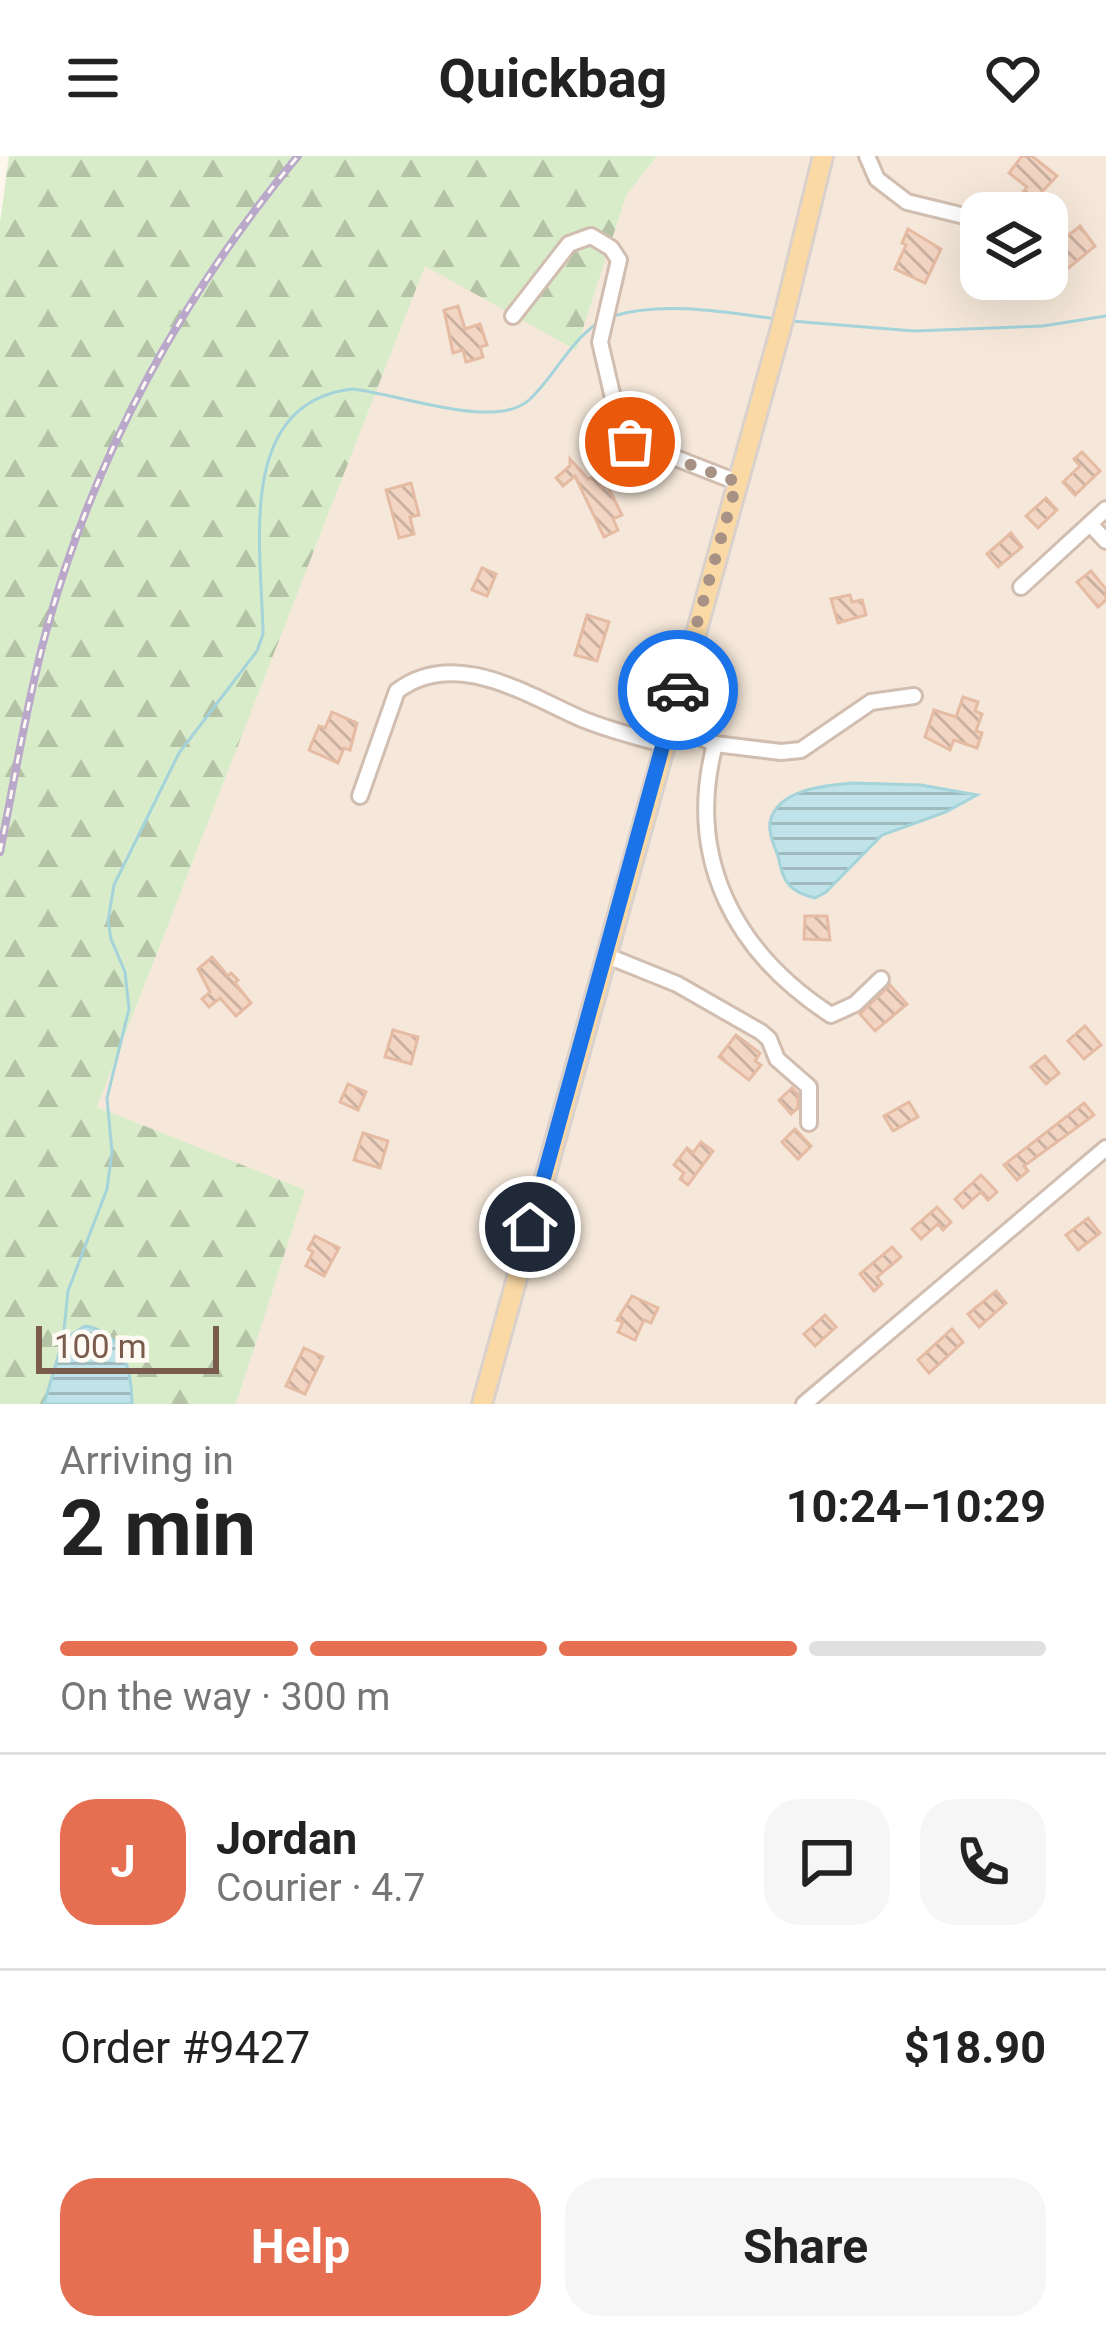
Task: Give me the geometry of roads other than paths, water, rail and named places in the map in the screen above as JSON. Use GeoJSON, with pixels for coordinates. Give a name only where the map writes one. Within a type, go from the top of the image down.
{"type":"FeatureCollection","features":[{"type":"Feature","properties":{"kind":"main road"},"geometry":{"type":"LineString","coordinates":[[482,1404],[782,324],[823,156]]}},
{"type":"Feature","properties":{"kind":"street"},"geometry":{"type":"LineString","coordinates":[[867,156],[878,178],[907,202],[960,215]]}},
{"type":"Feature","properties":{"kind":"street"},"geometry":{"type":"LineString","coordinates":[[513,316],[569,244],[591,236],[611,248],[619,260],[600,342],[622,437],[737,482]]}},
{"type":"Feature","properties":{"kind":"street"},"geometry":{"type":"LineString","coordinates":[[1021,587],[1106,509]]}},
{"type":"Feature","properties":{"kind":"street"},"geometry":{"type":"LineString","coordinates":[[1090,524],[1106,541]]}},
{"type":"Feature","properties":{"kind":"street"},"geometry":{"type":"LineString","coordinates":[[360,796],[397,691],[435,676],[494,678],[597,724],[663,744]]}},
{"type":"Feature","properties":{"kind":"street"},"geometry":{"type":"LineString","coordinates":[[669,723],[715,744],[801,750],[871,702],[914,696]]}},
{"type":"Feature","properties":{"kind":"street"},"geometry":{"type":"LineString","coordinates":[[715,744],[704,810],[708,848],[722,896],[759,950],[798,993],[831,1015],[855,1004],[881,979]]}},
{"type":"Feature","properties":{"kind":"street"},"geometry":{"type":"LineString","coordinates":[[605,956],[677,984],[761,1032],[777,1059],[809,1087],[809,1124]]}},
{"type":"Feature","properties":{"kind":"street"},"geometry":{"type":"LineString","coordinates":[[806,1403],[1106,1148]]}},
{"type":"Feature","properties":{"kind":"water"},"geometry":{"type":"Polygon","coordinates":[[[853,783],[921,785],[977,795],[946,812],[882,835],[826,892],[815,898],[800,893],[786,881],[770,832],[775,811],[804,791],[853,783]]]}},
{"type":"Feature","properties":{"kind":"water"},"geometry":{"type":"Polygon","coordinates":[[[85,1326],[98,1329],[117,1344],[127,1366],[132,1404],[44,1404],[63,1340],[85,1326]]]}},
{"type":"Feature","properties":{"kind":"waterway"},"geometry":{"type":"LineString","coordinates":[[613,316],[673,309],[776,319]]}},
{"type":"Feature","properties":{"kind":"waterway"},"geometry":{"type":"LineString","coordinates":[[791,321],[914,331],[1043,326],[1106,316]]}},
{"type":"Feature","properties":{"kind":"waterway"},"geometry":{"type":"LineString","coordinates":[[63,1340],[68,1291],[107,1189],[112,1152],[107,1098],[129,1009],[125,972],[108,921],[114,885],[179,753],[257,651],[263,634],[260,524],[272,451],[288,422],[314,400],[352,389],[444,408],[513,409],[529,400],[599,322]]}},
{"type":"Feature","properties":{"kind":"railway"},"geometry":{"type":"LineString","coordinates":[[0,852],[47,628],[90,500],[147,378],[181,320],[217,263],[298,156]]}}]}
